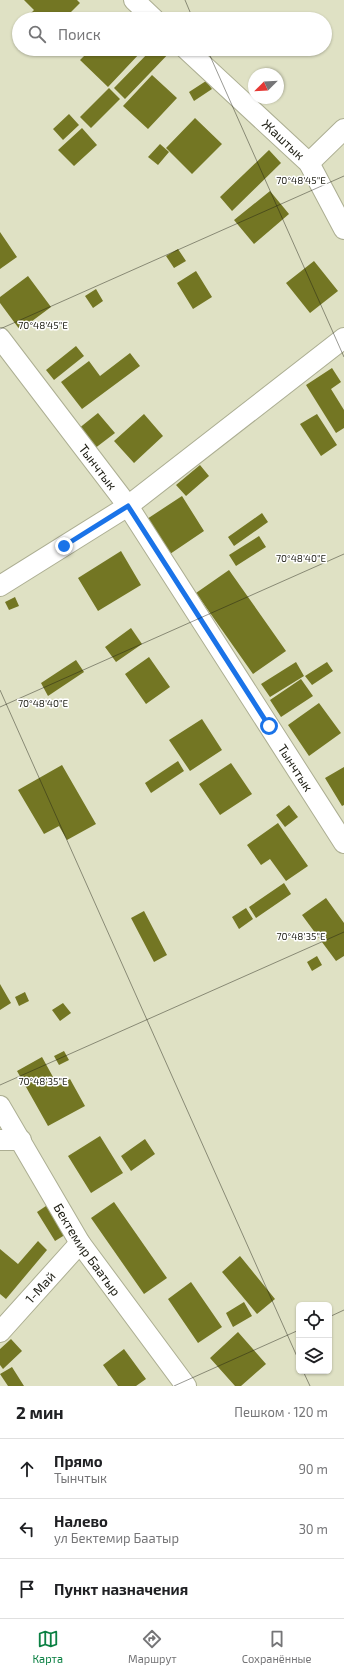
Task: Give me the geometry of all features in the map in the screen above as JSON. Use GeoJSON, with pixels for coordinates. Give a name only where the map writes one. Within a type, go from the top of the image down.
{"type":"FeatureCollection","features":[{"type":"Feature","properties":{"kind":"street"},"geometry":{"type":"LineString","coordinates":[[134,0],[147,12]]}},
{"type":"Feature","properties":{"kind":"street","name":"Жаштык"},"geometry":{"type":"LineString","coordinates":[[194,56],[309,163],[344,229]]}},
{"type":"Feature","properties":{"kind":"street"},"geometry":{"type":"LineString","coordinates":[[309,163],[344,128]]}},
{"type":"Feature","properties":{"kind":"street","name":"Тынчтык"},"geometry":{"type":"LineString","coordinates":[[0,338],[128,506],[344,843]]}},
{"type":"Feature","properties":{"kind":"street"},"geometry":{"type":"LineString","coordinates":[[0,586],[128,506],[344,338]]}},
{"type":"Feature","properties":{"kind":"street","name":"Бектемир Баатыр"},"geometry":{"type":"LineString","coordinates":[[0,1106],[80,1243],[186,1386]]}},
{"type":"Feature","properties":{"kind":"street"},"geometry":{"type":"LineString","coordinates":[[0,1140],[21,1140]]}},
{"type":"Feature","properties":{"kind":"street","name":"1-Май"},"geometry":{"type":"LineString","coordinates":[[0,1332],[80,1243]]}},
{"type":"Feature","properties":{"kind":"building"},"geometry":{"type":"Polygon","coordinates":[[[24,0],[77,0],[80,3],[71,12],[32,12],[34,10],[24,0]]]}},
{"type":"Feature","properties":{"kind":"building"},"geometry":{"type":"Polygon","coordinates":[[[84,56],[137,56],[108,87],[80,60],[84,56]]]}},
{"type":"Feature","properties":{"kind":"building"},"geometry":{"type":"Polygon","coordinates":[[[145,56],[166,56],[125,99],[114,88],[145,56]]]}},
{"type":"Feature","properties":{"kind":"building"},"geometry":{"type":"Polygon","coordinates":[[[152,75],[177,98],[148,129],[123,106],[152,75]]]}},
{"type":"Feature","properties":{"kind":"building"},"geometry":{"type":"Polygon","coordinates":[[[206,81],[212,89],[194,101],[189,92],[206,81]]]}},
{"type":"Feature","properties":{"kind":"building"},"geometry":{"type":"Polygon","coordinates":[[[109,88],[120,99],[91,128],[80,117],[109,88]]]}},
{"type":"Feature","properties":{"kind":"building"},"geometry":{"type":"Polygon","coordinates":[[[69,114],[79,125],[63,140],[53,129],[69,114]]]}},
{"type":"Feature","properties":{"kind":"building"},"geometry":{"type":"Polygon","coordinates":[[[195,118],[222,144],[192,174],[166,148],[195,118]]]}},
{"type":"Feature","properties":{"kind":"building"},"geometry":{"type":"Polygon","coordinates":[[[82,128],[97,145],[74,166],[58,150],[82,128]]]}},
{"type":"Feature","properties":{"kind":"building"},"geometry":{"type":"Polygon","coordinates":[[[160,144],[169,152],[158,165],[148,157],[160,144]]]}},
{"type":"Feature","properties":{"kind":"building"},"geometry":{"type":"Polygon","coordinates":[[[269,150],[281,163],[232,211],[220,197],[269,150]]]}},
{"type":"Feature","properties":{"kind":"building"},"geometry":{"type":"Polygon","coordinates":[[[270,191],[289,214],[254,244],[234,220],[270,191]]]}},
{"type":"Feature","properties":{"kind":"building"},"geometry":{"type":"Polygon","coordinates":[[[0,232],[17,257],[0,269],[0,232]]]}},
{"type":"Feature","properties":{"kind":"building"},"geometry":{"type":"Polygon","coordinates":[[[178,249],[186,261],[174,268],[166,256],[178,249]]]}},
{"type":"Feature","properties":{"kind":"building"},"geometry":{"type":"Polygon","coordinates":[[[314,261],[338,291],[310,313],[286,283],[314,261]]]}},
{"type":"Feature","properties":{"kind":"building"},"geometry":{"type":"Polygon","coordinates":[[[196,271],[212,297],[193,309],[177,283],[196,271]]]}},
{"type":"Feature","properties":{"kind":"building"},"geometry":{"type":"Polygon","coordinates":[[[28,276],[51,307],[20,330],[0,303],[0,297],[28,276]]]}},
{"type":"Feature","properties":{"kind":"building"},"geometry":{"type":"Polygon","coordinates":[[[96,289],[103,301],[93,308],[85,296],[96,289]]]}},
{"type":"Feature","properties":{"kind":"building"},"geometry":{"type":"Polygon","coordinates":[[[76,346],[84,356],[54,380],[46,370],[76,346]]]}},
{"type":"Feature","properties":{"kind":"building"},"geometry":{"type":"Polygon","coordinates":[[[130,353],[140,366],[82,409],[61,382],[89,361],[100,376],[130,353]]]}},
{"type":"Feature","properties":{"kind":"building"},"geometry":{"type":"Polygon","coordinates":[[[332,368],[341,382],[331,389],[344,410],[344,428],[336,433],[306,385],[332,368]]]}},
{"type":"Feature","properties":{"kind":"building"},"geometry":{"type":"Polygon","coordinates":[[[98,413],[115,433],[94,449],[78,429],[98,413]]]}},
{"type":"Feature","properties":{"kind":"building"},"geometry":{"type":"Polygon","coordinates":[[[144,414],[163,436],[134,463],[114,441],[144,414]]]}},
{"type":"Feature","properties":{"kind":"building"},"geometry":{"type":"Polygon","coordinates":[[[317,414],[337,445],[321,456],[300,424],[317,414]]]}},
{"type":"Feature","properties":{"kind":"building"},"geometry":{"type":"Polygon","coordinates":[[[200,465],[209,476],[186,496],[176,485],[200,465]]]}},
{"type":"Feature","properties":{"kind":"building"},"geometry":{"type":"Polygon","coordinates":[[[182,496],[204,531],[170,554],[147,519],[182,496]]]}},
{"type":"Feature","properties":{"kind":"building"},"geometry":{"type":"Polygon","coordinates":[[[262,513],[268,522],[234,546],[228,537],[262,513]]]}},
{"type":"Feature","properties":{"kind":"building"},"geometry":{"type":"Polygon","coordinates":[[[259,536],[266,547],[236,566],[229,555],[259,536]]]}},
{"type":"Feature","properties":{"kind":"building"},"geometry":{"type":"Polygon","coordinates":[[[121,551],[141,585],[98,611],[78,578],[121,551]]]}},
{"type":"Feature","properties":{"kind":"building"},"geometry":{"type":"Polygon","coordinates":[[[229,570],[286,651],[253,674],[196,593],[229,570]]]}},
{"type":"Feature","properties":{"kind":"building"},"geometry":{"type":"Polygon","coordinates":[[[15,597],[19,606],[9,610],[5,602],[15,597]]]}},
{"type":"Feature","properties":{"kind":"building"},"geometry":{"type":"Polygon","coordinates":[[[131,628],[142,644],[116,662],[105,647],[131,628]]]}},
{"type":"Feature","properties":{"kind":"building"},"geometry":{"type":"Polygon","coordinates":[[[149,657],[170,687],[146,704],[125,674],[149,657]]]}},
{"type":"Feature","properties":{"kind":"building"},"geometry":{"type":"Polygon","coordinates":[[[76,660],[84,672],[48,696],[41,683],[76,660]]]}},
{"type":"Feature","properties":{"kind":"building"},"geometry":{"type":"Polygon","coordinates":[[[296,662],[304,676],[270,697],[261,684],[296,662]]]}},
{"type":"Feature","properties":{"kind":"building"},"geometry":{"type":"Polygon","coordinates":[[[327,662],[333,671],[312,685],[305,676],[327,662]]]}},
{"type":"Feature","properties":{"kind":"building"},"geometry":{"type":"Polygon","coordinates":[[[301,679],[313,696],[281,717],[270,700],[301,679]]]}},
{"type":"Feature","properties":{"kind":"building"},"geometry":{"type":"Polygon","coordinates":[[[319,703],[341,733],[309,756],[288,725],[319,703]]]}},
{"type":"Feature","properties":{"kind":"building"},"geometry":{"type":"Polygon","coordinates":[[[202,719],[222,750],[190,771],[169,740],[202,719]]]}},
{"type":"Feature","properties":{"kind":"building"},"geometry":{"type":"Polygon","coordinates":[[[178,761],[184,771],[151,793],[145,783],[178,761]]]}},
{"type":"Feature","properties":{"kind":"building"},"geometry":{"type":"Polygon","coordinates":[[[231,763],[252,794],[220,815],[199,784],[231,763]]]}},
{"type":"Feature","properties":{"kind":"building"},"geometry":{"type":"Polygon","coordinates":[[[62,765],[96,824],[67,840],[59,826],[44,834],[18,790],[62,765]]]}},
{"type":"Feature","properties":{"kind":"building"},"geometry":{"type":"Polygon","coordinates":[[[344,767],[344,805],[342,806],[325,778],[344,767]]]}},
{"type":"Feature","properties":{"kind":"building"},"geometry":{"type":"Polygon","coordinates":[[[289,805],[298,817],[285,827],[276,815],[289,805]]]}},
{"type":"Feature","properties":{"kind":"building"},"geometry":{"type":"Polygon","coordinates":[[[278,823],[308,866],[286,881],[270,859],[261,865],[247,845],[278,823]]]}},
{"type":"Feature","properties":{"kind":"building"},"geometry":{"type":"Polygon","coordinates":[[[284,883],[291,894],[256,918],[249,907],[284,883]]]}},
{"type":"Feature","properties":{"kind":"building"},"geometry":{"type":"Polygon","coordinates":[[[326,898],[344,923],[344,956],[336,961],[302,915],[326,898]]]}},
{"type":"Feature","properties":{"kind":"building"},"geometry":{"type":"Polygon","coordinates":[[[246,908],[253,919],[239,929],[232,917],[246,908]]]}},
{"type":"Feature","properties":{"kind":"building"},"geometry":{"type":"Polygon","coordinates":[[[144,911],[167,955],[154,962],[131,918],[144,911]]]}},
{"type":"Feature","properties":{"kind":"building"},"geometry":{"type":"Polygon","coordinates":[[[317,956],[322,965],[312,971],[307,962],[317,956]]]}},
{"type":"Feature","properties":{"kind":"building"},"geometry":{"type":"Polygon","coordinates":[[[0,984],[11,1003],[0,1010],[0,984]]]}},
{"type":"Feature","properties":{"kind":"building"},"geometry":{"type":"Polygon","coordinates":[[[25,992],[29,1001],[19,1006],[15,997],[25,992]]]}},
{"type":"Feature","properties":{"kind":"building"},"geometry":{"type":"Polygon","coordinates":[[[63,1003],[71,1013],[60,1021],[52,1010],[63,1003]]]}},
{"type":"Feature","properties":{"kind":"building"},"geometry":{"type":"Polygon","coordinates":[[[64,1051],[69,1060],[59,1065],[54,1056],[64,1051]]]}},
{"type":"Feature","properties":{"kind":"building"},"geometry":{"type":"Polygon","coordinates":[[[42,1057],[58,1086],[70,1079],[85,1106],[48,1126],[17,1071],[42,1057]]]}},
{"type":"Feature","properties":{"kind":"building"},"geometry":{"type":"Polygon","coordinates":[[[100,1136],[123,1173],[91,1193],[68,1156],[100,1136]]]}},
{"type":"Feature","properties":{"kind":"building"},"geometry":{"type":"Polygon","coordinates":[[[145,1139],[155,1154],[131,1171],[121,1156],[145,1139]]]}},
{"type":"Feature","properties":{"kind":"building"},"geometry":{"type":"Polygon","coordinates":[[[114,1202],[167,1278],[144,1294],[91,1218],[114,1202]]]}},
{"type":"Feature","properties":{"kind":"building"},"geometry":{"type":"Polygon","coordinates":[[[49,1204],[68,1233],[55,1241],[37,1212],[49,1204]]]}},
{"type":"Feature","properties":{"kind":"building"},"geometry":{"type":"Polygon","coordinates":[[[38,1241],[47,1250],[6,1299],[0,1294],[0,1249],[18,1264],[38,1241]]]}},
{"type":"Feature","properties":{"kind":"building"},"geometry":{"type":"Polygon","coordinates":[[[240,1256],[275,1299],[257,1314],[222,1272],[240,1256]]]}},
{"type":"Feature","properties":{"kind":"building"},"geometry":{"type":"Polygon","coordinates":[[[191,1282],[222,1327],[198,1343],[168,1299],[191,1282]]]}},
{"type":"Feature","properties":{"kind":"building"},"geometry":{"type":"Polygon","coordinates":[[[244,1302],[252,1316],[233,1327],[226,1313],[244,1302]]]}},
{"type":"Feature","properties":{"kind":"building"},"geometry":{"type":"Polygon","coordinates":[[[238,1332],[266,1364],[241,1386],[235,1386],[210,1358],[238,1332]]]}},
{"type":"Feature","properties":{"kind":"building"},"geometry":{"type":"Polygon","coordinates":[[[11,1339],[22,1351],[3,1369],[0,1365],[0,1349],[11,1339]]]}},
{"type":"Feature","properties":{"kind":"building"},"geometry":{"type":"Polygon","coordinates":[[[124,1349],[146,1379],[136,1386],[118,1386],[103,1365],[124,1349]]]}},
{"type":"Feature","properties":{"kind":"building"},"geometry":{"type":"Polygon","coordinates":[[[12,1367],[24,1386],[8,1386],[0,1374],[12,1367]]]}},
{"type":"Feature","properties":{"kind":"route"},"geometry":{"type":"LineString","coordinates":[[64,546],[128,506],[269,726]]}}]}
